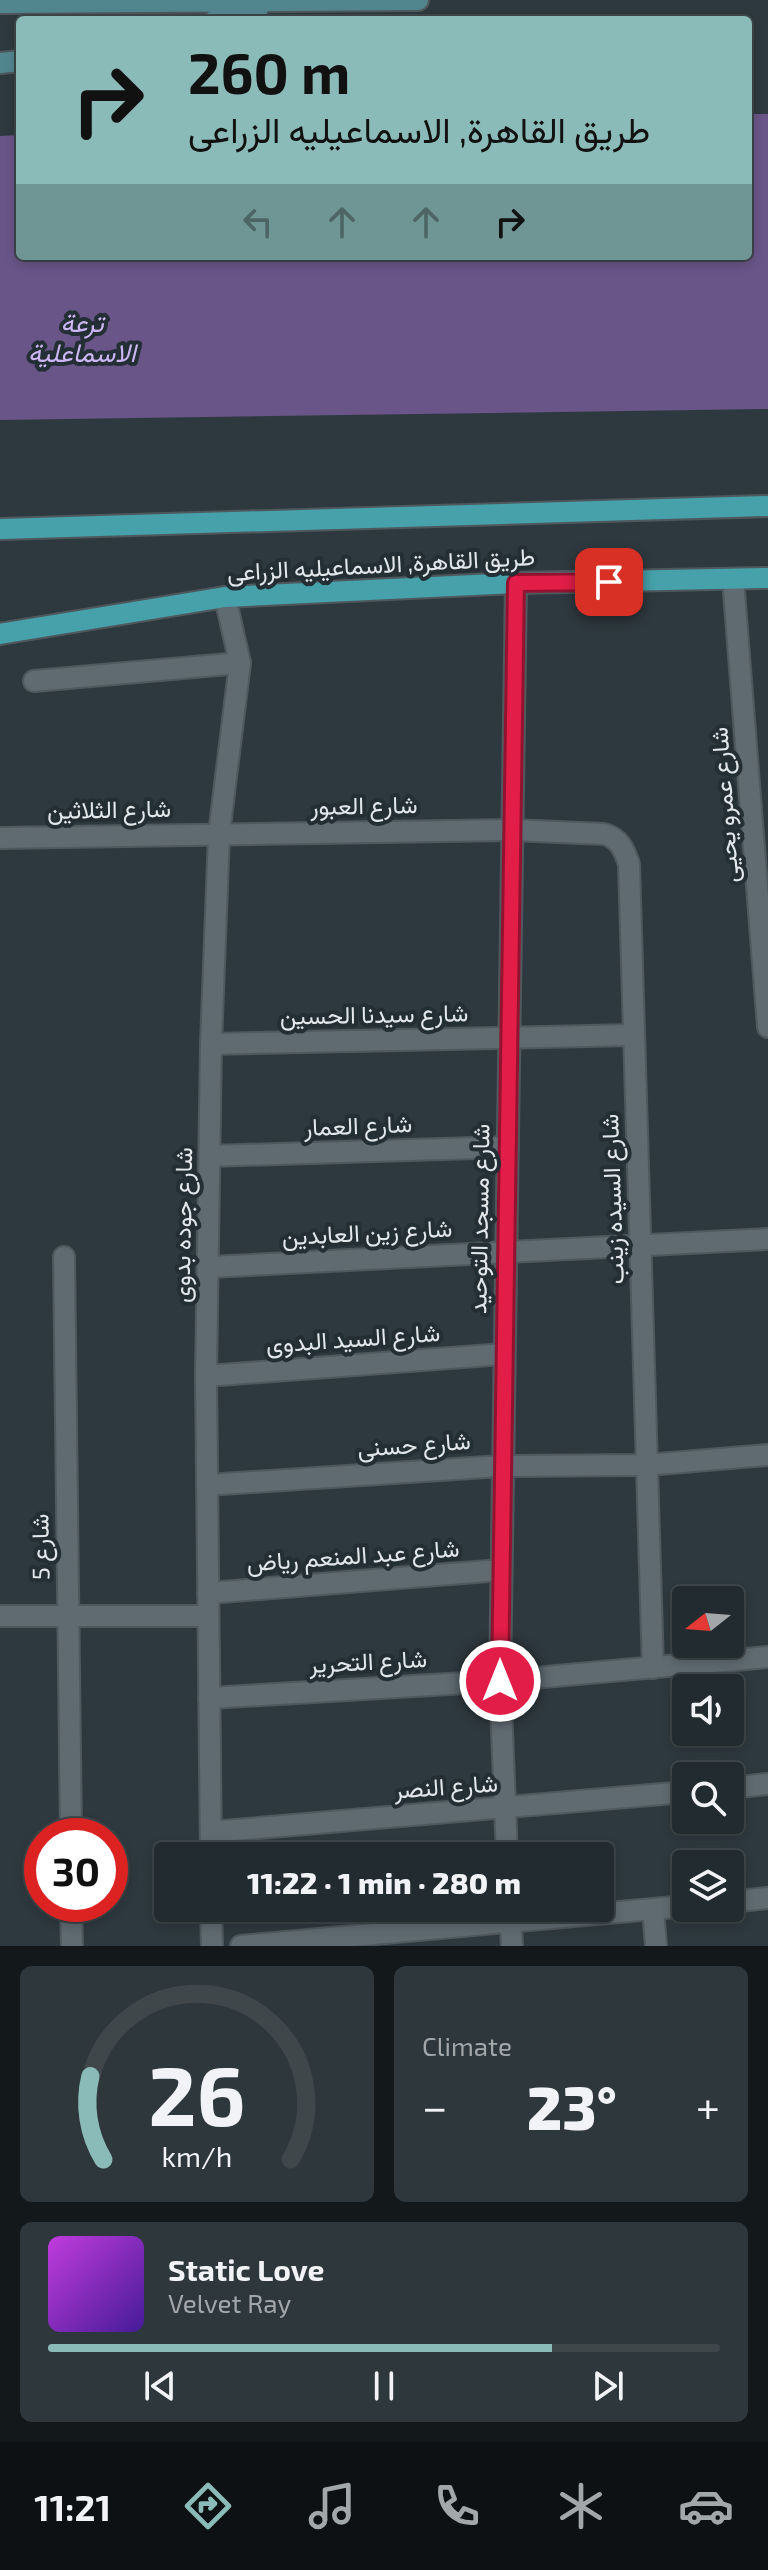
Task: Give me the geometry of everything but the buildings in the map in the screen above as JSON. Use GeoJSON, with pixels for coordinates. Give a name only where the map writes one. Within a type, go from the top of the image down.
{"type":"FeatureCollection","features":[{"type":"Feature","properties":{"kind":"main road"},"geometry":{"type":"LineString","coordinates":[[0,3],[418,0]]}},
{"type":"Feature","properties":{"kind":"main road"},"geometry":{"type":"LineString","coordinates":[[228,16],[279,1]]}},
{"type":"Feature","properties":{"kind":"main road","name":"طريق القاهرة, الاسماعيليه الزراعى"},"geometry":{"type":"LineString","coordinates":[[0,529],[768,506]]}},
{"type":"Feature","properties":{"kind":"main road","name":"طريق القاهرة, الاسماعيليه الزراعى"},"geometry":{"type":"LineString","coordinates":[[0,634],[225,597],[516,583],[768,578]]}},
{"type":"Feature","properties":{"kind":"street","name":"شارع عمرو يحيى"},"geometry":{"type":"LineString","coordinates":[[733,579],[768,1027]]}},
{"type":"Feature","properties":{"kind":"street","name":"شارع مسجد التوحيد"},"geometry":{"type":"LineString","coordinates":[[506,1842],[500,1681],[516,583]]}},
{"type":"Feature","properties":{"kind":"street","name":"شارع جوده بدوى"},"geometry":{"type":"LineString","coordinates":[[211,1842],[206,1376],[211,1044],[219,834],[240,663],[225,597]]}},
{"type":"Feature","properties":{"kind":"street"},"geometry":{"type":"LineString","coordinates":[[34,681],[240,663]]}},
{"type":"Feature","properties":{"kind":"street","name":"شارع العبور"},"geometry":{"type":"LineString","coordinates":[[219,834],[511,830]]}},
{"type":"Feature","properties":{"kind":"street","name":"شارع السيده زينب"},"geometry":{"type":"LineString","coordinates":[[511,830],[612,836],[620,843],[629,864],[653,1668]]}},
{"type":"Feature","properties":{"kind":"street","name":"شارع الثلاثين"},"geometry":{"type":"LineString","coordinates":[[0,838],[219,834]]}},
{"type":"Feature","properties":{"kind":"street","name":"شارع سيدنا الحسين"},"geometry":{"type":"LineString","coordinates":[[211,1044],[634,1035]]}},
{"type":"Feature","properties":{"kind":"street","name":"شارع العمار"},"geometry":{"type":"LineString","coordinates":[[210,1156],[508,1147]]}},
{"type":"Feature","properties":{"kind":"street","name":"شارع زين العابدين"},"geometry":{"type":"LineString","coordinates":[[209,1267],[768,1239]]}},
{"type":"Feature","properties":{"kind":"street","name":"شارع 5"},"geometry":{"type":"LineString","coordinates":[[64,1257],[71,1818]]}},
{"type":"Feature","properties":{"kind":"street","name":"شارع السيد البدوى"},"geometry":{"type":"LineString","coordinates":[[206,1376],[504,1354]]}},
{"type":"Feature","properties":{"kind":"street","name":"شارع حسنى"},"geometry":{"type":"LineString","coordinates":[[207,1485],[502,1466],[647,1465],[768,1455]]}},
{"type":"Feature","properties":{"kind":"street","name":"شارع عبد المنعم رياض"},"geometry":{"type":"LineString","coordinates":[[208,1593],[501,1570]]}},
{"type":"Feature","properties":{"kind":"street"},"geometry":{"type":"LineString","coordinates":[[0,1616],[208,1616]]}},
{"type":"Feature","properties":{"kind":"street","name":"شارع التحرير"},"geometry":{"type":"LineString","coordinates":[[209,1698],[500,1681],[768,1657]]}},
{"type":"Feature","properties":{"kind":"street"},"geometry":{"type":"LineString","coordinates":[[744,1787],[768,1784]]}},
{"type":"Feature","properties":{"kind":"street","name":"شارع النصر"},"geometry":{"type":"LineString","coordinates":[[211,1832],[672,1793]]}},
{"type":"Feature","properties":{"kind":"street"},"geometry":{"type":"LineString","coordinates":[[744,1901],[768,1898]]}},
{"type":"Feature","properties":{"kind":"street"},"geometry":{"type":"LineString","coordinates":[[614,1911],[672,1907]]}},
{"type":"Feature","properties":{"kind":"street"},"geometry":{"type":"LineString","coordinates":[[653,1909],[656,1946]]}},
{"type":"Feature","properties":{"kind":"street"},"geometry":{"type":"LineString","coordinates":[[71,1922],[72,1946]]}},
{"type":"Feature","properties":{"kind":"street"},"geometry":{"type":"LineString","coordinates":[[211,1922],[212,1946]]}},
{"type":"Feature","properties":{"kind":"street"},"geometry":{"type":"LineString","coordinates":[[241,1946],[456,1922]]}},
{"type":"Feature","properties":{"kind":"street"},"geometry":{"type":"LineString","coordinates":[[510,1922],[512,1946]]}},
{"type":"Feature","properties":{"kind":"water","name":"ترعة الاسماعلية"},"geometry":{"type":"Polygon","coordinates":[[[752,114],[768,114],[768,409],[0,420],[0,136],[16,135],[16,260],[752,260],[752,114]]]}},
{"type":"Feature","properties":{"kind":"route"},"geometry":{"type":"LineString","coordinates":[[500,1681],[516,583],[609,582]]}}]}
